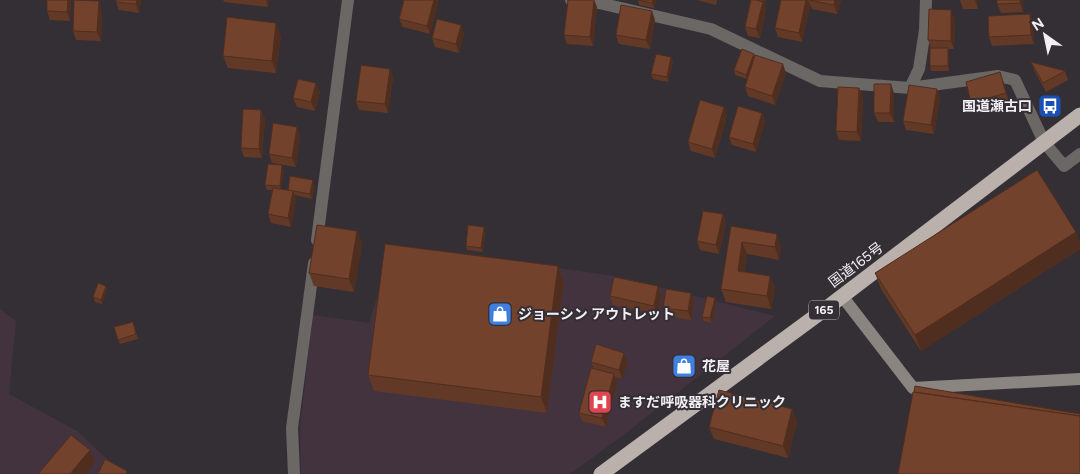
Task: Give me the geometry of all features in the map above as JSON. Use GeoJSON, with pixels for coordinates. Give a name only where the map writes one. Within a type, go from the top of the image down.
{"type":"FeatureCollection","features":[{"type":"Feature","properties":{"kind":"highway","name":"国道165号"},"geometry":{"type":"LineString","coordinates":[[601,474],[842,296],[1080,115]]}},
{"type":"Feature","properties":{"kind":"street"},"geometry":{"type":"LineString","coordinates":[[294,474],[292,428],[348,0]]}},
{"type":"Feature","properties":{"kind":"street"},"geometry":{"type":"LineString","coordinates":[[571,0],[633,5],[711,29],[820,81],[910,88],[998,76],[1015,80],[1044,142],[1064,166],[1080,154]]}},
{"type":"Feature","properties":{"kind":"street"},"geometry":{"type":"LineString","coordinates":[[910,88],[919,69],[925,30],[926,0]]}},
{"type":"Feature","properties":{"kind":"street"},"geometry":{"type":"LineString","coordinates":[[842,296],[913,388],[1080,378]]}},
{"type":"Feature","properties":{"kind":"shaded area"},"geometry":{"type":"Polygon","coordinates":[[[393,245],[615,276],[775,316],[625,434],[570,474],[301,474],[300,427],[313,315],[369,323],[393,245]]]}},
{"type":"Feature","properties":{"kind":"shaded area"},"geometry":{"type":"Polygon","coordinates":[[[0,309],[16,321],[9,394],[77,431],[117,468],[129,474],[0,474],[0,309]]]}},
{"type":"Feature","properties":{"kind":"building"},"geometry":{"type":"Polygon","coordinates":[[[47,0],[68,0],[67,12],[47,11],[47,0]]]}},
{"type":"Feature","properties":{"kind":"building"},"geometry":{"type":"Polygon","coordinates":[[[74,0],[99,1],[97,32],[73,31],[74,0]]]}},
{"type":"Feature","properties":{"kind":"building"},"geometry":{"type":"Polygon","coordinates":[[[116,0],[137,0],[136,4],[116,2],[116,0]]]}},
{"type":"Feature","properties":{"kind":"building"},"geometry":{"type":"Polygon","coordinates":[[[404,0],[434,0],[427,26],[399,19],[404,0]]]}},
{"type":"Feature","properties":{"kind":"building"},"geometry":{"type":"Polygon","coordinates":[[[568,0],[594,0],[590,37],[564,35],[568,0]]]}},
{"type":"Feature","properties":{"kind":"building"},"geometry":{"type":"Polygon","coordinates":[[[638,0],[653,0],[652,3],[638,0]]]}},
{"type":"Feature","properties":{"kind":"building"},"geometry":{"type":"Polygon","coordinates":[[[751,0],[763,2],[756,29],[745,27],[751,0]]]}},
{"type":"Feature","properties":{"kind":"building"},"geometry":{"type":"Polygon","coordinates":[[[781,0],[806,0],[799,33],[775,28],[781,0]]]}},
{"type":"Feature","properties":{"kind":"building"},"geometry":{"type":"Polygon","coordinates":[[[809,0],[835,0],[834,5],[809,0]]]}},
{"type":"Feature","properties":{"kind":"building"},"geometry":{"type":"Polygon","coordinates":[[[997,0],[1020,0],[1020,3],[997,4],[997,0]]]}},
{"type":"Feature","properties":{"kind":"building"},"geometry":{"type":"Polygon","coordinates":[[[621,5],[652,11],[646,40],[616,35],[621,5]]]}},
{"type":"Feature","properties":{"kind":"building"},"geometry":{"type":"Polygon","coordinates":[[[929,9],[951,10],[951,41],[928,40],[929,9]]]}},
{"type":"Feature","properties":{"kind":"building"},"geometry":{"type":"Polygon","coordinates":[[[1030,14],[1031,35],[989,37],[988,16],[1030,14]]]}},
{"type":"Feature","properties":{"kind":"building"},"geometry":{"type":"Polygon","coordinates":[[[227,17],[276,23],[272,61],[223,56],[227,17]]]}},
{"type":"Feature","properties":{"kind":"building"},"geometry":{"type":"Polygon","coordinates":[[[437,19],[461,25],[456,44],[432,38],[437,19]]]}},
{"type":"Feature","properties":{"kind":"building"},"geometry":{"type":"Polygon","coordinates":[[[930,48],[948,48],[948,66],[930,66],[930,48]]]}},
{"type":"Feature","properties":{"kind":"building"},"geometry":{"type":"Polygon","coordinates":[[[742,49],[754,54],[746,75],[734,70],[742,49]]]}},
{"type":"Feature","properties":{"kind":"building"},"geometry":{"type":"Polygon","coordinates":[[[656,54],[671,57],[667,77],[651,74],[656,54]]]}},
{"type":"Feature","properties":{"kind":"building"},"geometry":{"type":"Polygon","coordinates":[[[755,55],[783,64],[772,96],[745,87],[755,55]]]}},
{"type":"Feature","properties":{"kind":"building"},"geometry":{"type":"Polygon","coordinates":[[[1031,62],[1065,71],[1043,83],[1031,62]]]}},
{"type":"Feature","properties":{"kind":"building"},"geometry":{"type":"Polygon","coordinates":[[[361,65],[390,69],[385,104],[356,101],[361,65]]]}},
{"type":"Feature","properties":{"kind":"building"},"geometry":{"type":"Polygon","coordinates":[[[1000,72],[1006,93],[971,103],[966,82],[1000,72]]]}},
{"type":"Feature","properties":{"kind":"building"},"geometry":{"type":"Polygon","coordinates":[[[298,79],[316,83],[311,102],[293,98],[298,79]]]}},
{"type":"Feature","properties":{"kind":"building"},"geometry":{"type":"Polygon","coordinates":[[[874,84],[891,84],[890,113],[874,113],[874,84]]]}},
{"type":"Feature","properties":{"kind":"building"},"geometry":{"type":"Polygon","coordinates":[[[909,85],[937,89],[931,125],[903,121],[909,85]]]}},
{"type":"Feature","properties":{"kind":"building"},"geometry":{"type":"Polygon","coordinates":[[[838,87],[859,88],[857,132],[836,131],[838,87]]]}},
{"type":"Feature","properties":{"kind":"building"},"geometry":{"type":"Polygon","coordinates":[[[700,100],[724,107],[712,149],[688,142],[700,100]]]}},
{"type":"Feature","properties":{"kind":"building"},"geometry":{"type":"Polygon","coordinates":[[[738,106],[762,113],[753,144],[729,137],[738,106]]]}},
{"type":"Feature","properties":{"kind":"building"},"geometry":{"type":"Polygon","coordinates":[[[243,109],[261,110],[259,149],[241,148],[243,109]]]}},
{"type":"Feature","properties":{"kind":"building"},"geometry":{"type":"Polygon","coordinates":[[[273,123],[297,127],[292,158],[269,154],[273,123]]]}},
{"type":"Feature","properties":{"kind":"building"},"geometry":{"type":"Polygon","coordinates":[[[268,164],[282,165],[280,186],[265,185],[268,164]]]}},
{"type":"Feature","properties":{"kind":"building"},"geometry":{"type":"Polygon","coordinates":[[[1037,170],[1076,232],[915,335],[875,273],[1037,170]]]}},
{"type":"Feature","properties":{"kind":"building"},"geometry":{"type":"Polygon","coordinates":[[[290,176],[313,180],[310,194],[288,190],[290,176]]]}},
{"type":"Feature","properties":{"kind":"building"},"geometry":{"type":"Polygon","coordinates":[[[273,188],[293,191],[288,218],[268,214],[273,188]]]}},
{"type":"Feature","properties":{"kind":"building"},"geometry":{"type":"Polygon","coordinates":[[[703,211],[723,214],[716,245],[697,241],[703,211]]]}},
{"type":"Feature","properties":{"kind":"building"},"geometry":{"type":"Polygon","coordinates":[[[317,225],[357,231],[349,279],[309,273],[317,225]]]}},
{"type":"Feature","properties":{"kind":"building"},"geometry":{"type":"Polygon","coordinates":[[[468,225],[484,227],[481,248],[466,246],[468,225]]]}},
{"type":"Feature","properties":{"kind":"building"},"geometry":{"type":"Polygon","coordinates":[[[731,226],[777,234],[775,247],[742,242],[738,271],[770,276],[767,296],[721,289],[731,226]]]}},
{"type":"Feature","properties":{"kind":"building"},"geometry":{"type":"Polygon","coordinates":[[[385,244],[558,266],[541,397],[368,375],[385,244]]]}},
{"type":"Feature","properties":{"kind":"building"},"geometry":{"type":"Polygon","coordinates":[[[614,277],[658,286],[654,306],[610,296],[614,277]]]}},
{"type":"Feature","properties":{"kind":"building"},"geometry":{"type":"Polygon","coordinates":[[[98,283],[106,286],[101,300],[93,297],[98,283]]]}},
{"type":"Feature","properties":{"kind":"building"},"geometry":{"type":"Polygon","coordinates":[[[666,289],[691,293],[688,311],[663,308],[666,289]]]}},
{"type":"Feature","properties":{"kind":"building"},"geometry":{"type":"Polygon","coordinates":[[[707,296],[715,298],[710,318],[702,317],[707,296]]]}},
{"type":"Feature","properties":{"kind":"building"},"geometry":{"type":"Polygon","coordinates":[[[133,322],[136,334],[118,340],[114,327],[133,322]]]}},
{"type":"Feature","properties":{"kind":"building"},"geometry":{"type":"Polygon","coordinates":[[[596,344],[624,353],[619,370],[591,362],[596,344]]]}},
{"type":"Feature","properties":{"kind":"building"},"geometry":{"type":"Polygon","coordinates":[[[591,368],[614,374],[602,418],[579,413],[591,368]]]}},
{"type":"Feature","properties":{"kind":"building"},"geometry":{"type":"Polygon","coordinates":[[[915,386],[1080,414],[1080,416],[914,392],[915,386]]]}},
{"type":"Feature","properties":{"kind":"building"},"geometry":{"type":"Polygon","coordinates":[[[719,390],[792,409],[783,446],[709,427],[719,390]]]}},
{"type":"Feature","properties":{"kind":"building"},"geometry":{"type":"Polygon","coordinates":[[[913,392],[1080,416],[1080,474],[898,474],[913,392]]]}},
{"type":"Feature","properties":{"kind":"building"},"geometry":{"type":"Polygon","coordinates":[[[71,435],[90,450],[70,474],[38,474],[71,435]]]}},
{"type":"Feature","properties":{"kind":"building"},"geometry":{"type":"Polygon","coordinates":[[[105,459],[127,471],[126,474],[98,474],[105,459]]]}},
{"type":"Feature","properties":{"kind":"place","name":"国道瀬古口"},"geometry":{"type":"Point","coordinates":[1050,106]}},
{"type":"Feature","properties":{"kind":"place","name":"ジョーシン アウトレット"},"geometry":{"type":"Point","coordinates":[500,314]}},
{"type":"Feature","properties":{"kind":"place","name":"花屋"},"geometry":{"type":"Point","coordinates":[684,366]}},
{"type":"Feature","properties":{"kind":"place","name":"ますだ呼吸器科クリニック"},"geometry":{"type":"Point","coordinates":[600,402]}}]}
